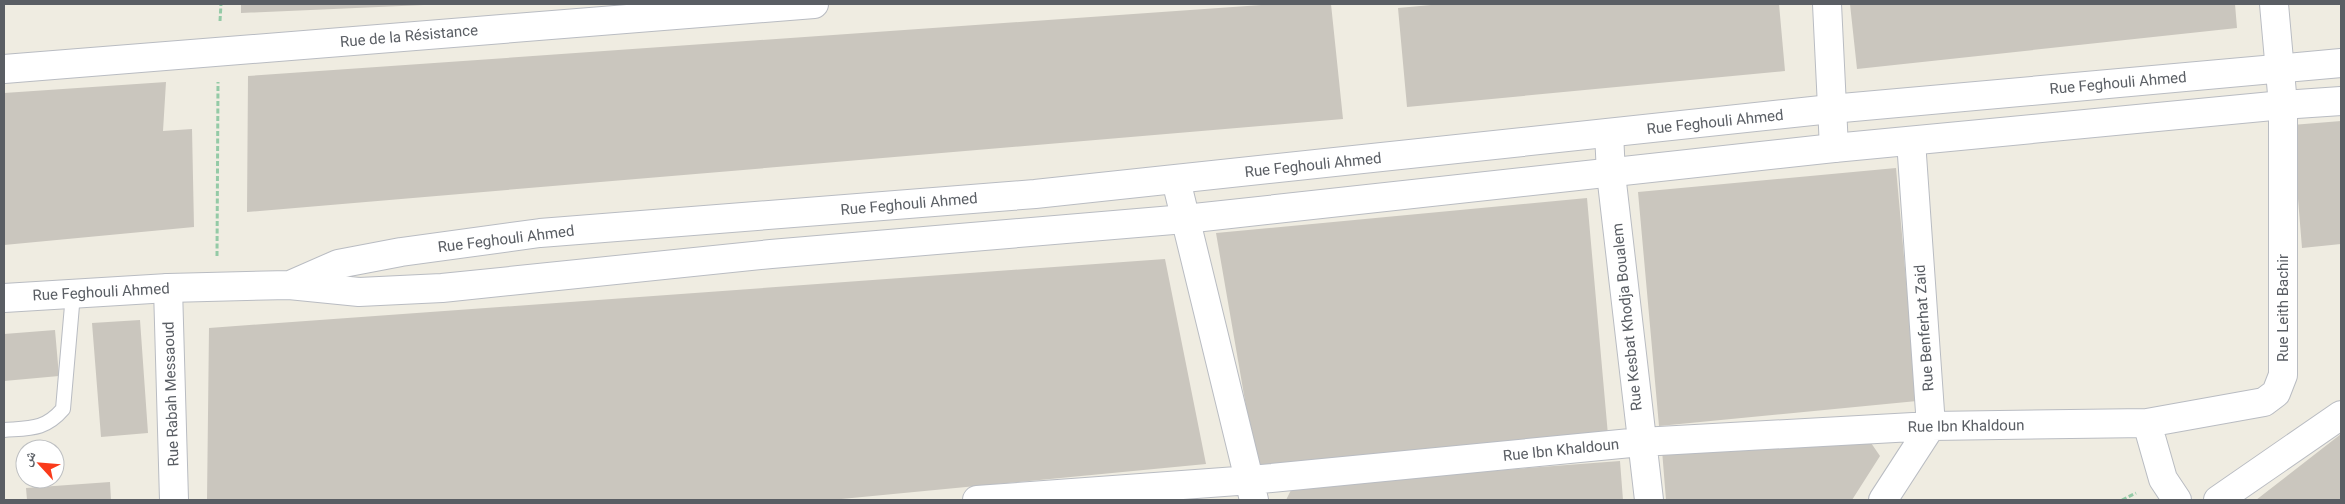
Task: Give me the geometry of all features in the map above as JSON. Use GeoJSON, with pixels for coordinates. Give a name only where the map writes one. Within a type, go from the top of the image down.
{"type":"FeatureCollection","features":[{"type":"Feature","properties":{"kind":"street","name":"Rue de la Résistance"},"geometry":{"type":"LineString","coordinates":[[4,69],[814,4]]}},
{"type":"Feature","properties":{"kind":"street"},"geometry":{"type":"LineString","coordinates":[[1827,4],[1834,148]]}},
{"type":"Feature","properties":{"kind":"street","name":"Rue Leith Bachir"},"geometry":{"type":"LineString","coordinates":[[2147,423],[2264,402],[2276,394],[2283,375],[2283,105],[2274,4]]}},
{"type":"Feature","properties":{"kind":"street","name":"Rue Feghouli Ahmed"},"geometry":{"type":"LineString","coordinates":[[289,285],[338,264],[401,252],[540,233],[1026,195],[1831,109],[2341,63]]}},
{"type":"Feature","properties":{"kind":"street","name":"Rue Feghouli Ahmed"},"geometry":{"type":"LineString","coordinates":[[4,298],[168,288],[289,285],[359,292],[442,288],[771,254],[1185,219],[1611,174],[1834,148],[2341,101]]}},
{"type":"Feature","properties":{"kind":"street","name":"Rue Kesbat Khodja Boualem"},"geometry":{"type":"LineString","coordinates":[[1609,133],[1611,174],[1649,500]]}},
{"type":"Feature","properties":{"kind":"street","name":"Rue Benferhat Zaid"},"geometry":{"type":"LineString","coordinates":[[1911,141],[1931,426]]}},
{"type":"Feature","properties":{"kind":"street"},"geometry":{"type":"LineString","coordinates":[[1176,180],[1252,490]]}},
{"type":"Feature","properties":{"kind":"street","name":"Rue Rabah Messaoud"},"geometry":{"type":"LineString","coordinates":[[168,288],[174,500]]}},
{"type":"Feature","properties":{"kind":"street"},"geometry":{"type":"LineString","coordinates":[[2218,500],[2341,415]]}},
{"type":"Feature","properties":{"kind":"street"},"geometry":{"type":"LineString","coordinates":[[2147,423],[2163,478],[2177,500]]}},
{"type":"Feature","properties":{"kind":"street","name":"Rue Ibn Khaldoun"},"geometry":{"type":"LineString","coordinates":[[977,500],[1252,490],[1641,442],[1931,426],[2147,423]]}},
{"type":"Feature","properties":{"kind":"street"},"geometry":{"type":"LineString","coordinates":[[1883,500],[1931,426]]}},
{"type":"Feature","properties":{"kind":"lane"},"geometry":{"type":"LineString","coordinates":[[4,430],[38,427],[53,420],[63,409],[73,294]]}},
{"type":"Feature","properties":{"kind":"path"},"geometry":{"type":"LineString","coordinates":[[217,288],[218,52],[221,4]]}},
{"type":"Feature","properties":{"kind":"building"},"geometry":{"type":"Polygon","coordinates":[[[241,4],[424,4],[424,5],[241,13],[241,4]]]}},
{"type":"Feature","properties":{"kind":"building"},"geometry":{"type":"Polygon","coordinates":[[[1275,4],[1331,4],[1343,119],[247,212],[248,76],[1275,4]]]}},
{"type":"Feature","properties":{"kind":"building"},"geometry":{"type":"Polygon","coordinates":[[[1442,4],[1779,4],[1785,71],[1407,107],[1398,8],[1442,4]]]}},
{"type":"Feature","properties":{"kind":"building"},"geometry":{"type":"Polygon","coordinates":[[[1850,4],[2235,4],[2237,28],[1857,69],[1850,4]]]}},
{"type":"Feature","properties":{"kind":"building"},"geometry":{"type":"Polygon","coordinates":[[[166,82],[163,131],[192,129],[194,227],[4,245],[4,93],[166,82]]]}},
{"type":"Feature","properties":{"kind":"building"},"geometry":{"type":"Polygon","coordinates":[[[2341,121],[2341,244],[2302,248],[2292,125],[2341,121]]]}},
{"type":"Feature","properties":{"kind":"building"},"geometry":{"type":"Polygon","coordinates":[[[1896,168],[1917,401],[1659,426],[1638,192],[1896,168]]]}},
{"type":"Feature","properties":{"kind":"building"},"geometry":{"type":"Polygon","coordinates":[[[1587,198],[1608,435],[1257,470],[1216,233],[1587,198]]]}},
{"type":"Feature","properties":{"kind":"building"},"geometry":{"type":"Polygon","coordinates":[[[1165,259],[1206,464],[831,500],[207,500],[209,328],[1165,259]]]}},
{"type":"Feature","properties":{"kind":"building"},"geometry":{"type":"Polygon","coordinates":[[[140,320],[148,433],[101,437],[92,323],[140,320]]]}},
{"type":"Feature","properties":{"kind":"building"},"geometry":{"type":"Polygon","coordinates":[[[55,330],[59,376],[4,381],[4,334],[55,330]]]}},
{"type":"Feature","properties":{"kind":"building"},"geometry":{"type":"Polygon","coordinates":[[[2341,434],[2341,500],[2256,500],[2341,434]]]}},
{"type":"Feature","properties":{"kind":"building"},"geometry":{"type":"Polygon","coordinates":[[[1869,440],[1880,456],[1852,500],[1666,500],[1662,450],[1869,440]]]}},
{"type":"Feature","properties":{"kind":"building"},"geometry":{"type":"Polygon","coordinates":[[[1620,461],[1623,500],[1286,500],[1293,486],[1620,461]]]}},
{"type":"Feature","properties":{"kind":"building"},"geometry":{"type":"Polygon","coordinates":[[[110,482],[111,500],[27,500],[26,489],[65,489],[65,485],[110,482]]]}}]}
